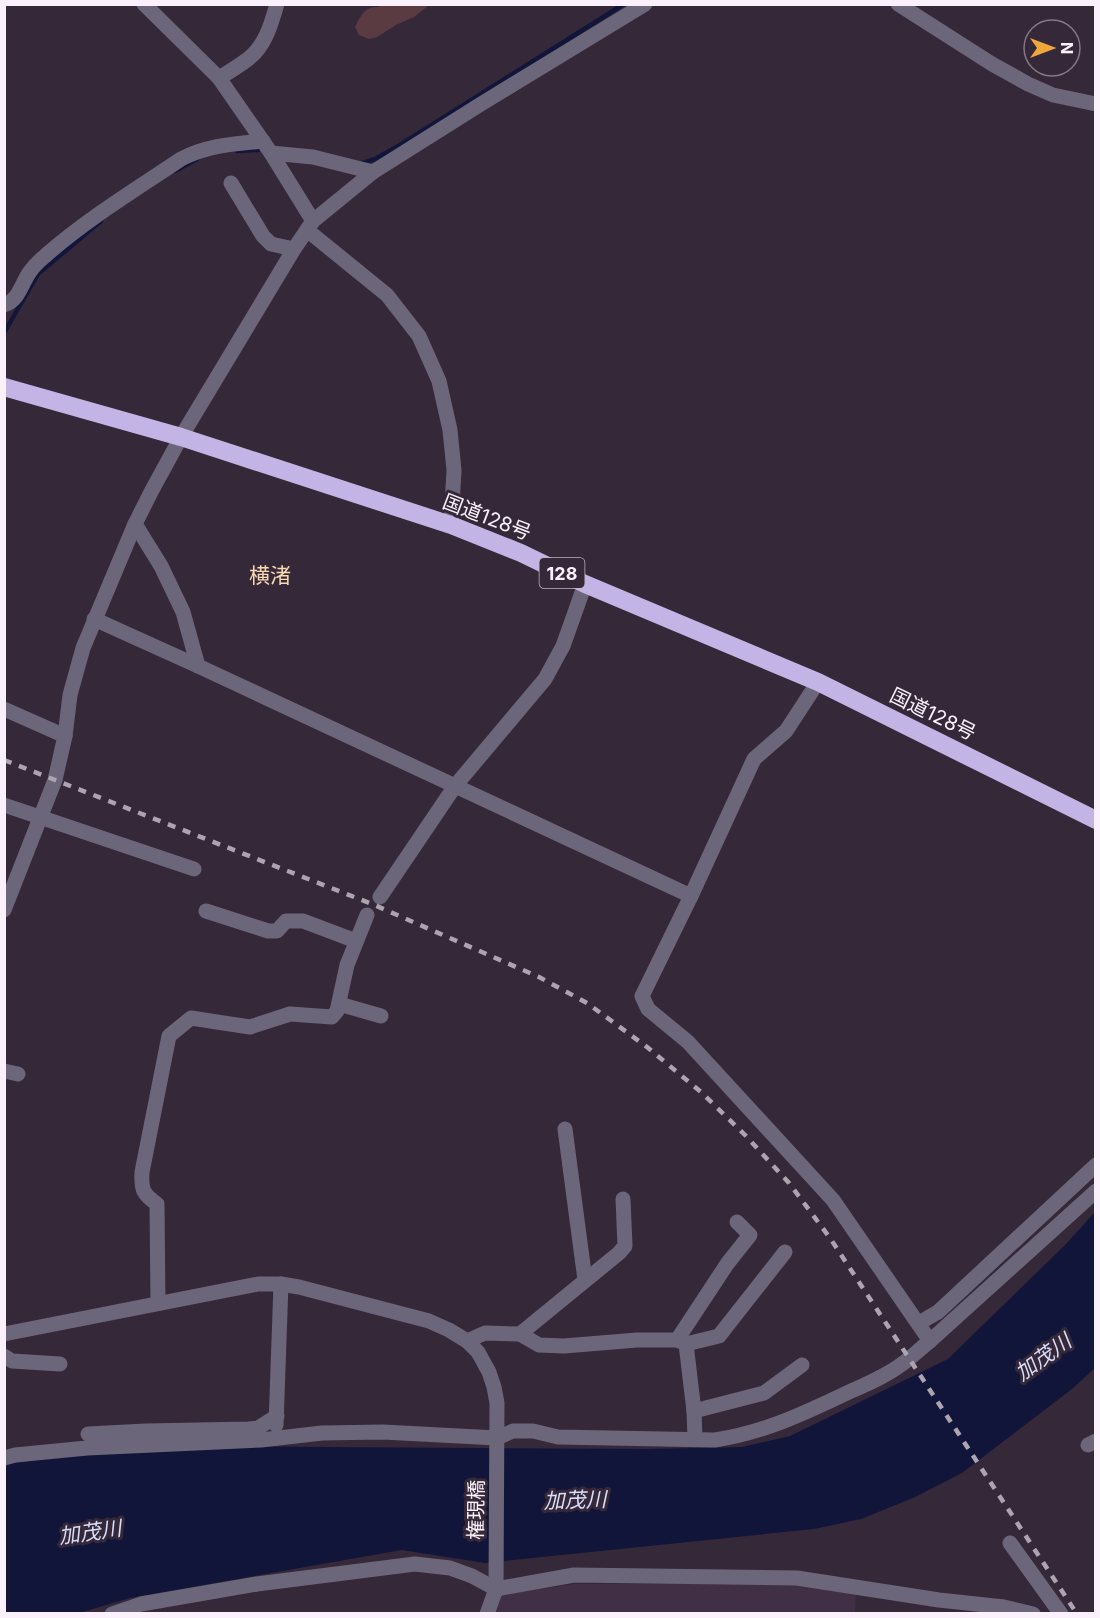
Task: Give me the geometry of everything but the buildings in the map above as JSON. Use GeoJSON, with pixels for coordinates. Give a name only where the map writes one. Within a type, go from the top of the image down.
{"type":"FeatureCollection","features":[{"type":"Feature","properties":{"kind":"highway","name":"国道128号"},"geometry":{"type":"LineString","coordinates":[[4,387],[181,437],[451,525],[818,682],[1095,820]]}},
{"type":"Feature","properties":{"kind":"street"},"geometry":{"type":"LineString","coordinates":[[144,4],[219,78],[267,147],[310,226],[387,295],[419,336],[439,381],[450,430],[454,470],[451,525]]}},
{"type":"Feature","properties":{"kind":"street"},"geometry":{"type":"LineString","coordinates":[[219,78],[249,59],[262,44],[271,27],[277,4]]}},
{"type":"Feature","properties":{"kind":"street"},"geometry":{"type":"LineString","coordinates":[[4,910],[55,780],[65,736],[70,695],[83,648],[135,524],[181,437],[310,226],[373,172],[645,4]]}},
{"type":"Feature","properties":{"kind":"street"},"geometry":{"type":"LineString","coordinates":[[897,4],[1028,84],[1053,95],[1095,104]]}},
{"type":"Feature","properties":{"kind":"street"},"geometry":{"type":"LineString","coordinates":[[4,305],[12,303],[17,297],[30,272],[44,257],[97,215],[194,152],[210,147],[267,147],[373,172]]}},
{"type":"Feature","properties":{"kind":"street"},"geometry":{"type":"LineString","coordinates":[[231,183],[263,236],[272,244],[294,249]]}},
{"type":"Feature","properties":{"kind":"street"},"geometry":{"type":"LineString","coordinates":[[135,524],[161,566],[183,612],[198,666]]}},
{"type":"Feature","properties":{"kind":"street"},"geometry":{"type":"LineString","coordinates":[[380,897],[455,786],[545,679],[563,646],[585,584]]}},
{"type":"Feature","properties":{"kind":"street"},"geometry":{"type":"LineString","coordinates":[[94,619],[691,896]]}},
{"type":"Feature","properties":{"kind":"street"},"geometry":{"type":"LineString","coordinates":[[818,682],[786,731],[754,759],[642,996],[648,1009],[688,1042],[833,1200],[930,1341]]}},
{"type":"Feature","properties":{"kind":"street"},"geometry":{"type":"LineString","coordinates":[[4,710],[65,736]]}},
{"type":"Feature","properties":{"kind":"street"},"geometry":{"type":"LineString","coordinates":[[4,805],[194,869]]}},
{"type":"Feature","properties":{"kind":"street"},"geometry":{"type":"LineString","coordinates":[[206,911],[268,932],[277,932],[286,921],[303,921],[356,941]]}},
{"type":"Feature","properties":{"kind":"street"},"geometry":{"type":"LineString","coordinates":[[158,1303],[157,1204],[146,1196],[141,1186],[169,1036],[191,1018],[250,1028],[290,1014],[332,1017],[337,1011],[347,965],[367,915]]}},
{"type":"Feature","properties":{"kind":"street"},"geometry":{"type":"LineString","coordinates":[[339,1004],[381,1016]]}},
{"type":"Feature","properties":{"kind":"street"},"geometry":{"type":"LineString","coordinates":[[565,1129],[585,1280]]}},
{"type":"Feature","properties":{"kind":"street"},"geometry":{"type":"LineString","coordinates":[[919,1323],[938,1312],[1095,1165]]}},
{"type":"Feature","properties":{"kind":"street"},"geometry":{"type":"LineString","coordinates":[[4,1458],[87,1448],[276,1438],[322,1433],[383,1432],[497,1440],[513,1431],[533,1431],[558,1437],[715,1440],[740,1437],[770,1428],[811,1411],[903,1364],[1095,1191]]}},
{"type":"Feature","properties":{"kind":"street"},"geometry":{"type":"LineString","coordinates":[[520,1334],[625,1246],[623,1199]]}},
{"type":"Feature","properties":{"kind":"street"},"geometry":{"type":"LineString","coordinates":[[695,1439],[694,1411],[681,1342],[727,1264],[750,1235],[737,1222]]}},
{"type":"Feature","properties":{"kind":"street"},"geometry":{"type":"LineString","coordinates":[[4,1334],[258,1284],[281,1284],[429,1321],[467,1341],[485,1333],[520,1334],[539,1345],[564,1346],[638,1340],[681,1342],[718,1336],[785,1252]]}},
{"type":"Feature","properties":{"kind":"street"},"geometry":{"type":"LineString","coordinates":[[276,1438],[281,1284]]}},
{"type":"Feature","properties":{"kind":"street","name":"権現橋"},"geometry":{"type":"LineString","coordinates":[[467,1341],[478,1352],[489,1372],[497,1403],[496,1583],[487,1614]]}},
{"type":"Feature","properties":{"kind":"street"},"geometry":{"type":"LineString","coordinates":[[4,1356],[12,1361],[60,1364]]}},
{"type":"Feature","properties":{"kind":"street"},"geometry":{"type":"LineString","coordinates":[[694,1411],[764,1393],[802,1365]]}},
{"type":"Feature","properties":{"kind":"street"},"geometry":{"type":"LineString","coordinates":[[88,1434],[249,1430],[258,1428],[276,1416]]}},
{"type":"Feature","properties":{"kind":"street"},"geometry":{"type":"LineString","coordinates":[[1010,1543],[1061,1614]]}},
{"type":"Feature","properties":{"kind":"street"},"geometry":{"type":"LineString","coordinates":[[112,1614],[257,1584],[415,1564],[450,1568],[496,1583],[574,1575],[797,1578],[1033,1614]]}},
{"type":"Feature","properties":{"kind":"shaded area"},"geometry":{"type":"Polygon","coordinates":[[[385,4],[429,5],[414,17],[377,37],[369,39],[359,35],[355,27],[364,12],[385,4]]]}},
{"type":"Feature","properties":{"kind":"shaded area"},"geometry":{"type":"Polygon","coordinates":[[[792,1583],[856,1592],[855,1613],[494,1614],[501,1595],[574,1584],[792,1583]]]}},
{"type":"Feature","properties":{"kind":"water","name":"加茂川"},"geometry":{"type":"Polygon","coordinates":[[[1095,1212],[1095,1368],[1072,1389],[962,1473],[913,1498],[861,1519],[814,1529],[485,1563],[402,1550],[130,1598],[79,1613],[5,1614],[5,1466],[153,1446],[649,1449],[742,1447],[790,1436],[948,1359],[1066,1244],[1095,1212]]]}},
{"type":"Feature","properties":{"kind":"waterway"},"geometry":{"type":"LineString","coordinates":[[360,164],[375,159],[400,145],[624,4]]}},
{"type":"Feature","properties":{"kind":"waterway"},"geometry":{"type":"LineString","coordinates":[[237,151],[258,150]]}},
{"type":"Feature","properties":{"kind":"waterway"},"geometry":{"type":"LineString","coordinates":[[175,171],[197,159]]}},
{"type":"Feature","properties":{"kind":"waterway"},"geometry":{"type":"LineString","coordinates":[[4,333],[38,274],[101,221]]}},
{"type":"Feature","properties":{"kind":"railway"},"geometry":{"type":"LineString","coordinates":[[4,760],[372,904],[539,977],[587,1003],[647,1047],[701,1092],[789,1183],[830,1238],[1077,1614]]}},
{"type":"Feature","properties":{"kind":"district","name":"横渚"},"geometry":{"type":"Point","coordinates":[270,575]}}]}
